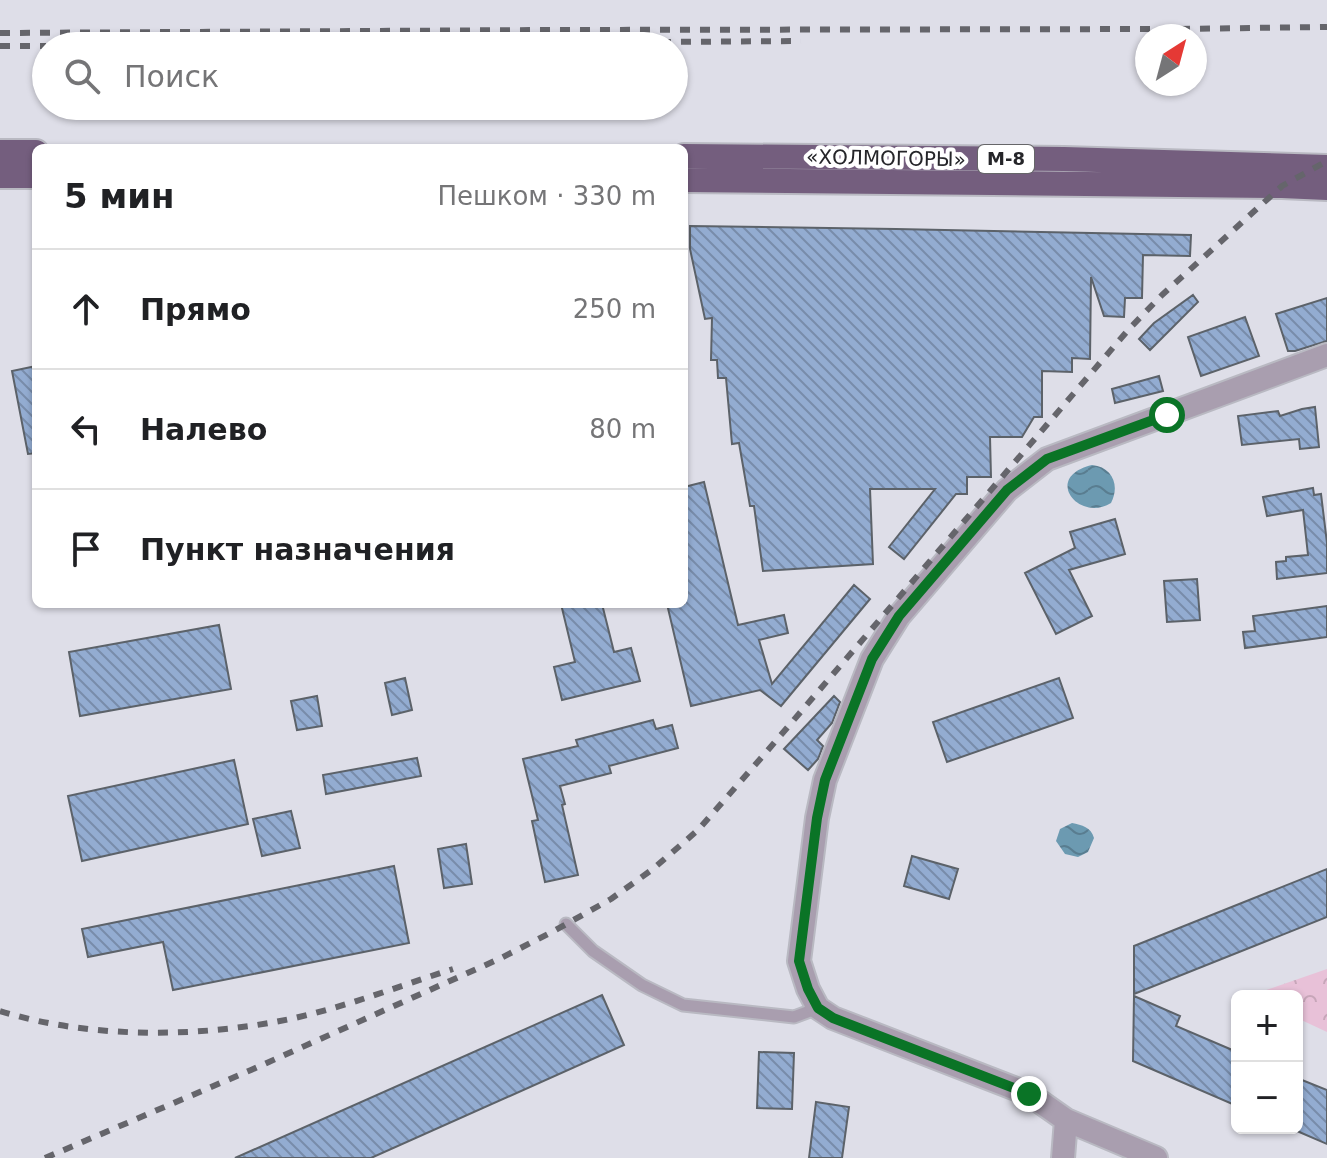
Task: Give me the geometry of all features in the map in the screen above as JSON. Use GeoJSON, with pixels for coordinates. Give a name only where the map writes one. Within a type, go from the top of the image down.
{"type":"FeatureCollection","features":[{"type":"Feature","properties":{"kind":"highway"},"geometry":{"type":"LineString","coordinates":[[0,152],[32,152]]}},
{"type":"Feature","properties":{"kind":"highway","name":"«ХОЛМОГОРЫ»"},"geometry":{"type":"LineString","coordinates":[[688,156],[1064,159],[1327,167]]}},
{"type":"Feature","properties":{"kind":"highway"},"geometry":{"type":"LineString","coordinates":[[0,176],[32,176]]}},
{"type":"Feature","properties":{"kind":"highway","name":"«ХОЛМОГОРЫ»"},"geometry":{"type":"LineString","coordinates":[[688,180],[1327,188]]}},
{"type":"Feature","properties":{"kind":"street"},"geometry":{"type":"LineString","coordinates":[[1156,1158],[1066,1120],[1029,1094],[833,1018],[818,1008],[799,961],[817,818],[825,780],[872,659],[899,616],[1007,490],[1047,459],[1327,355]]}},
{"type":"Feature","properties":{"kind":"street"},"geometry":{"type":"LineString","coordinates":[[1063,1158],[1066,1120]]}},
{"type":"Feature","properties":{"kind":"lane"},"geometry":{"type":"LineString","coordinates":[[566,924],[593,951],[642,985],[683,1005],[794,1017],[818,1008]]}},
{"type":"Feature","properties":{"kind":"green space"},"geometry":{"type":"Polygon","coordinates":[[[1327,969],[1327,1032],[1303,1021],[1303,990],[1266,990],[1327,969]]]}},
{"type":"Feature","properties":{"kind":"water"},"geometry":{"type":"Polygon","coordinates":[[[1092,465],[1110,473],[1115,490],[1111,503],[1099,508],[1078,503],[1068,488],[1069,479],[1077,471],[1092,465]]]}},
{"type":"Feature","properties":{"kind":"water"},"geometry":{"type":"Polygon","coordinates":[[[1072,823],[1088,829],[1094,838],[1088,852],[1078,857],[1065,854],[1056,841],[1060,829],[1072,823]]]}},
{"type":"Feature","properties":{"kind":"building"},"geometry":{"type":"Polygon","coordinates":[[[690,226],[1191,235],[1190,256],[1143,255],[1142,298],[1125,298],[1124,317],[1104,316],[1091,277],[1090,359],[1072,358],[1072,372],[1042,371],[1042,417],[1034,417],[1022,437],[990,437],[991,477],[967,477],[967,494],[956,494],[904,559],[889,547],[935,489],[870,489],[873,564],[763,571],[754,506],[750,506],[739,443],[732,444],[726,378],[718,378],[717,360],[711,360],[712,318],[705,319],[690,249],[690,226]]]}},
{"type":"Feature","properties":{"kind":"building"},"geometry":{"type":"Polygon","coordinates":[[[1193,295],[1198,302],[1150,350],[1139,339],[1154,323],[1193,295]]]}},
{"type":"Feature","properties":{"kind":"building"},"geometry":{"type":"Polygon","coordinates":[[[1327,298],[1327,341],[1288,351],[1276,314],[1327,298]]]}},
{"type":"Feature","properties":{"kind":"building"},"geometry":{"type":"Polygon","coordinates":[[[1245,317],[1259,356],[1201,376],[1188,337],[1245,317]]]}},
{"type":"Feature","properties":{"kind":"building"},"geometry":{"type":"Polygon","coordinates":[[[32,367],[32,454],[28,454],[12,371],[32,367]]]}},
{"type":"Feature","properties":{"kind":"building"},"geometry":{"type":"Polygon","coordinates":[[[1159,376],[1163,391],[1115,403],[1112,389],[1159,376]]]}},
{"type":"Feature","properties":{"kind":"building"},"geometry":{"type":"Polygon","coordinates":[[[1315,407],[1319,447],[1300,449],[1299,439],[1242,445],[1238,416],[1278,411],[1280,416],[1315,407]]]}},
{"type":"Feature","properties":{"kind":"building"},"geometry":{"type":"Polygon","coordinates":[[[704,482],[738,625],[784,615],[788,633],[759,640],[772,684],[854,585],[870,599],[781,706],[760,690],[691,706],[668,608],[688,608],[688,486],[704,482]]]}},
{"type":"Feature","properties":{"kind":"building"},"geometry":{"type":"Polygon","coordinates":[[[1313,488],[1314,495],[1321,494],[1327,573],[1277,579],[1276,562],[1286,561],[1286,557],[1308,555],[1303,510],[1267,516],[1263,497],[1313,488]]]}},
{"type":"Feature","properties":{"kind":"building"},"geometry":{"type":"Polygon","coordinates":[[[1115,519],[1125,554],[1069,570],[1092,616],[1056,634],[1025,573],[1075,548],[1070,532],[1115,519]]]}},
{"type":"Feature","properties":{"kind":"building"},"geometry":{"type":"Polygon","coordinates":[[[1197,579],[1200,620],[1167,622],[1164,581],[1197,579]]]}},
{"type":"Feature","properties":{"kind":"building"},"geometry":{"type":"Polygon","coordinates":[[[1327,606],[1327,637],[1245,648],[1243,632],[1255,631],[1253,616],[1327,606]]]}},
{"type":"Feature","properties":{"kind":"building"},"geometry":{"type":"Polygon","coordinates":[[[562,608],[603,608],[614,652],[631,648],[640,681],[562,700],[554,667],[575,662],[562,608]]]}},
{"type":"Feature","properties":{"kind":"building"},"geometry":{"type":"Polygon","coordinates":[[[219,625],[231,689],[80,716],[69,652],[219,625]]]}},
{"type":"Feature","properties":{"kind":"building"},"geometry":{"type":"Polygon","coordinates":[[[405,678],[412,710],[392,715],[385,683],[405,678]]]}},
{"type":"Feature","properties":{"kind":"building"},"geometry":{"type":"Polygon","coordinates":[[[1059,678],[1073,718],[947,762],[933,722],[1059,678]]]}},
{"type":"Feature","properties":{"kind":"building"},"geometry":{"type":"Polygon","coordinates":[[[317,696],[322,726],[297,730],[291,701],[317,696]]]}},
{"type":"Feature","properties":{"kind":"building"},"geometry":{"type":"Polygon","coordinates":[[[834,696],[840,702],[832,723],[817,740],[823,746],[818,759],[808,770],[784,749],[834,696]]]}},
{"type":"Feature","properties":{"kind":"building"},"geometry":{"type":"Polygon","coordinates":[[[653,720],[656,729],[672,725],[678,748],[609,766],[611,773],[560,786],[578,875],[545,882],[532,821],[538,820],[523,759],[578,746],[576,740],[653,720]]]}},
{"type":"Feature","properties":{"kind":"building"},"geometry":{"type":"Polygon","coordinates":[[[417,758],[421,776],[326,794],[323,775],[417,758]]]}},
{"type":"Feature","properties":{"kind":"building"},"geometry":{"type":"Polygon","coordinates":[[[234,760],[248,824],[82,861],[68,796],[234,760]]]}},
{"type":"Feature","properties":{"kind":"building"},"geometry":{"type":"Polygon","coordinates":[[[291,811],[300,848],[262,856],[253,819],[291,811]]]}},
{"type":"Feature","properties":{"kind":"building"},"geometry":{"type":"Polygon","coordinates":[[[466,844],[472,884],[444,888],[438,849],[466,844]]]}},
{"type":"Feature","properties":{"kind":"building"},"geometry":{"type":"Polygon","coordinates":[[[912,856],[958,869],[949,899],[904,886],[912,856]]]}},
{"type":"Feature","properties":{"kind":"building"},"geometry":{"type":"Polygon","coordinates":[[[394,866],[409,943],[173,990],[163,942],[88,957],[82,929],[394,866]]]}},
{"type":"Feature","properties":{"kind":"building"},"geometry":{"type":"Polygon","coordinates":[[[1327,869],[1327,917],[1134,994],[1134,946],[1327,869]]]}},
{"type":"Feature","properties":{"kind":"building"},"geometry":{"type":"Polygon","coordinates":[[[602,995],[624,1045],[371,1158],[235,1158],[602,995]]]}},
{"type":"Feature","properties":{"kind":"building"},"geometry":{"type":"Polygon","coordinates":[[[1134,996],[1180,1016],[1176,1026],[1231,1049],[1231,1103],[1133,1061],[1134,996]]]}},
{"type":"Feature","properties":{"kind":"building"},"geometry":{"type":"Polygon","coordinates":[[[759,1052],[794,1053],[792,1109],[757,1108],[759,1052]]]}},
{"type":"Feature","properties":{"kind":"building"},"geometry":{"type":"Polygon","coordinates":[[[1303,1080],[1327,1090],[1327,1144],[1303,1134],[1303,1080]]]}},
{"type":"Feature","properties":{"kind":"building"},"geometry":{"type":"Polygon","coordinates":[[[816,1102],[849,1107],[842,1158],[809,1158],[816,1102]]]}},
{"type":"Feature","properties":{"kind":"railway"},"geometry":{"type":"LineString","coordinates":[[183,32],[1327,27]]}},
{"type":"Feature","properties":{"kind":"railway"},"geometry":{"type":"LineString","coordinates":[[0,33],[32,33]]}},
{"type":"Feature","properties":{"kind":"railway"},"geometry":{"type":"LineString","coordinates":[[688,42],[801,41]]}},
{"type":"Feature","properties":{"kind":"railway"},"geometry":{"type":"LineString","coordinates":[[0,46],[32,46]]}},
{"type":"Feature","properties":{"kind":"railway"},"geometry":{"type":"LineString","coordinates":[[45,1158],[499,959],[611,899],[653,869],[698,830],[1129,329],[1282,186],[1327,161]]}},
{"type":"Feature","properties":{"kind":"railway"},"geometry":{"type":"LineString","coordinates":[[0,1011],[70,1027],[107,1031],[219,1030],[311,1014],[453,969]]}},
{"type":"Feature","properties":{"kind":"route"},"geometry":{"type":"LineString","coordinates":[[1029,1094],[833,1018],[818,1008],[799,961],[817,818],[825,780],[872,659],[899,616],[1007,490],[1047,459],[1167,415]]}}]}
